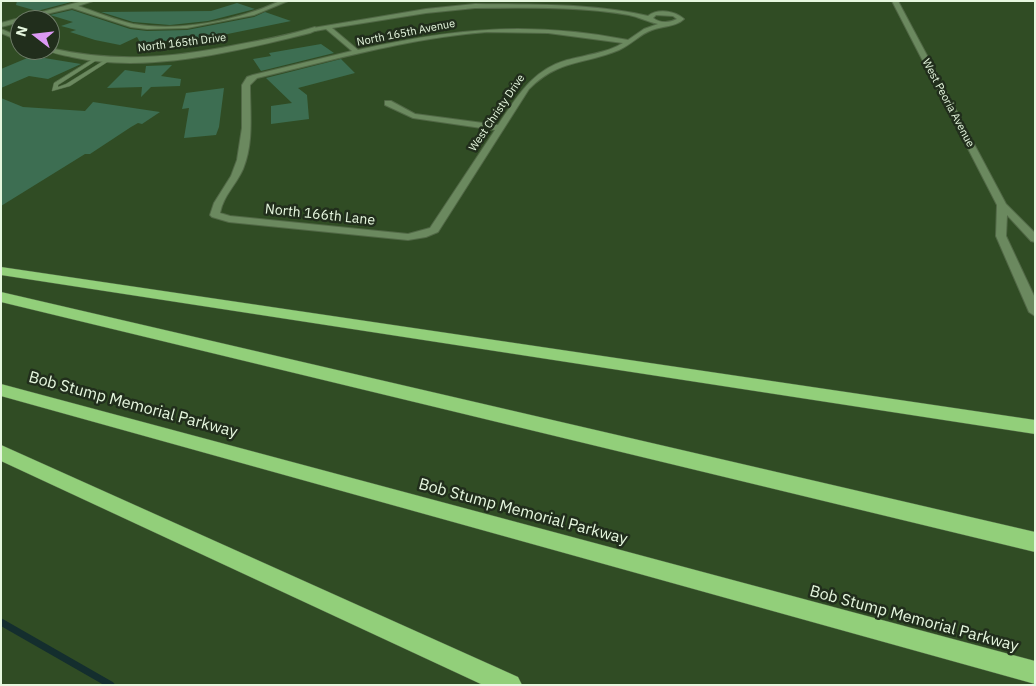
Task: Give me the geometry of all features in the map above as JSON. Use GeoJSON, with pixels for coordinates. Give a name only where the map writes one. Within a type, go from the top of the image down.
{"type":"FeatureCollection","features":[{"type":"Feature","properties":{"kind":"highway"},"geometry":{"type":"LineString","coordinates":[[1,271],[1035,427]]}},
{"type":"Feature","properties":{"kind":"highway"},"geometry":{"type":"LineString","coordinates":[[1,297],[1035,542]]}},
{"type":"Feature","properties":{"kind":"highway","name":"Bob Stump Memorial Parkway"},"geometry":{"type":"LineString","coordinates":[[1,390],[1035,673]]}},
{"type":"Feature","properties":{"kind":"highway"},"geometry":{"type":"LineString","coordinates":[[1,453],[510,685]]}},
{"type":"Feature","properties":{"kind":"street"},"geometry":{"type":"LineString","coordinates":[[60,10],[90,1]]}},
{"type":"Feature","properties":{"kind":"street"},"geometry":{"type":"LineString","coordinates":[[73,6],[133,25],[160,28],[226,20],[259,12],[285,1]]}},
{"type":"Feature","properties":{"kind":"street","name":"West Peoria Avenue"},"geometry":{"type":"LineString","coordinates":[[895,1],[1002,205],[1035,239]]}},
{"type":"Feature","properties":{"kind":"street"},"geometry":{"type":"LineString","coordinates":[[506,3],[585,4],[654,13],[669,13],[678,15],[681,19],[678,22],[668,24],[650,19],[585,8],[506,3]]}},
{"type":"Feature","properties":{"kind":"street","name":"North 165th Drive"},"geometry":{"type":"LineString","coordinates":[[60,45],[80,50],[148,54],[205,48],[305,29],[348,25],[426,11],[506,3]]}},
{"type":"Feature","properties":{"kind":"street"},"geometry":{"type":"LineString","coordinates":[[647,30],[654,13]]}},
{"type":"Feature","properties":{"kind":"street","name":"West Christy Drive"},"geometry":{"type":"LineString","coordinates":[[422,235],[434,230],[526,88],[545,70],[555,65],[618,48],[647,30],[668,24]]}},
{"type":"Feature","properties":{"kind":"street"},"geometry":{"type":"LineString","coordinates":[[327,27],[358,53]]}},
{"type":"Feature","properties":{"kind":"street","name":"North 165th Drive"},"geometry":{"type":"LineString","coordinates":[[60,52],[76,56],[110,59],[140,59],[195,54],[308,32],[315,29]]}},
{"type":"Feature","properties":{"kind":"street","name":"North 165th Avenue"},"geometry":{"type":"LineString","coordinates":[[215,215],[216,204],[238,170],[246,144],[246,85],[250,79],[435,36],[498,31],[558,32],[629,42]]}},
{"type":"Feature","properties":{"kind":"street"},"geometry":{"type":"LineString","coordinates":[[388,103],[413,116],[500,128]]}},
{"type":"Feature","properties":{"kind":"street","name":"West Peoria Avenue"},"geometry":{"type":"LineString","coordinates":[[1002,205],[1001,236],[1035,312]]}},
{"type":"Feature","properties":{"kind":"street","name":"North 166th Lane"},"geometry":{"type":"LineString","coordinates":[[215,215],[228,219],[369,234],[408,237],[422,235]]}},
{"type":"Feature","properties":{"kind":"lane"},"geometry":{"type":"LineString","coordinates":[[98,58],[56,84],[54,90],[68,85],[110,59]]}},
{"type":"Feature","properties":{"kind":"building"},"geometry":{"type":"Polygon","coordinates":[[[17,1],[75,1],[41,10],[16,5],[17,1]]]}},
{"type":"Feature","properties":{"kind":"building"},"geometry":{"type":"Polygon","coordinates":[[[237,3],[255,9],[208,21],[170,25],[133,22],[101,12],[211,11],[237,3]]]}},
{"type":"Feature","properties":{"kind":"building"},"geometry":{"type":"Polygon","coordinates":[[[72,10],[130,29],[147,31],[187,30],[254,17],[265,12],[291,21],[213,37],[141,44],[137,37],[120,45],[70,32],[76,30],[61,26],[73,22],[60,18],[60,13],[72,10]]]}},
{"type":"Feature","properties":{"kind":"building"},"geometry":{"type":"Polygon","coordinates":[[[321,44],[334,53],[261,71],[253,59],[271,56],[269,53],[321,44]]]}},
{"type":"Feature","properties":{"kind":"building"},"geometry":{"type":"Polygon","coordinates":[[[341,59],[355,73],[298,88],[307,95],[309,119],[271,124],[271,106],[292,103],[266,78],[341,59]]]}},
{"type":"Feature","properties":{"kind":"building"},"geometry":{"type":"Polygon","coordinates":[[[22,60],[56,60],[81,64],[48,79],[29,76],[1,88],[1,69],[22,60]]]}},
{"type":"Feature","properties":{"kind":"building"},"geometry":{"type":"Polygon","coordinates":[[[172,65],[161,76],[181,79],[180,86],[151,87],[141,97],[142,87],[107,88],[125,70],[145,73],[146,66],[172,65]]]}},
{"type":"Feature","properties":{"kind":"building"},"geometry":{"type":"Polygon","coordinates":[[[224,88],[219,127],[216,135],[184,138],[189,108],[182,109],[186,93],[224,88]]]}},
{"type":"Feature","properties":{"kind":"building"},"geometry":{"type":"Polygon","coordinates":[[[1,98],[23,107],[85,111],[93,102],[160,112],[142,124],[138,123],[131,127],[90,154],[85,154],[1,206],[1,98]]]}},
{"type":"Feature","properties":{"kind":"waterway"},"geometry":{"type":"LineString","coordinates":[[1,622],[111,685]]}}]}
